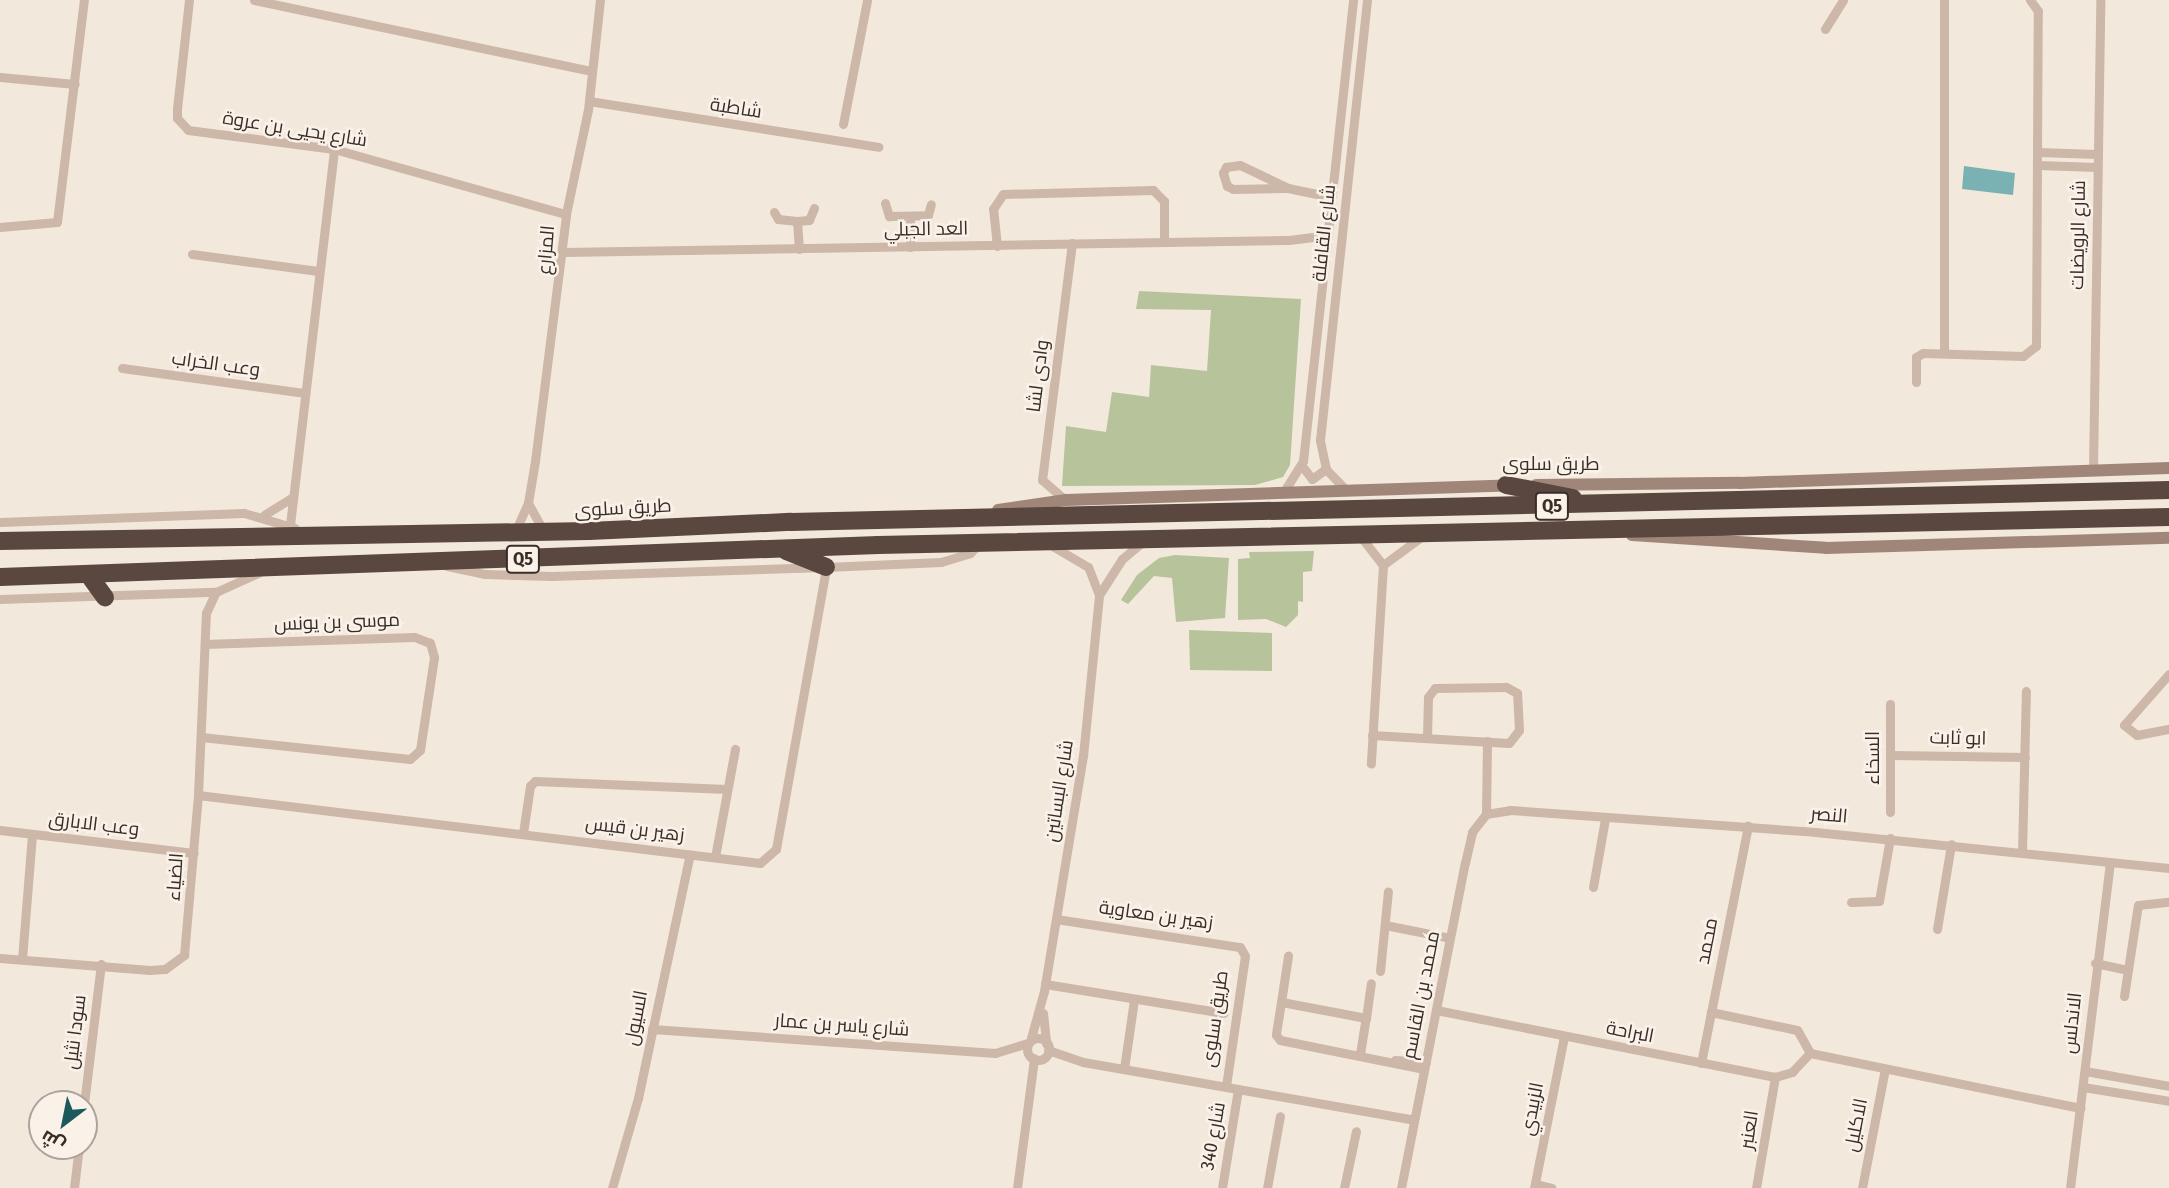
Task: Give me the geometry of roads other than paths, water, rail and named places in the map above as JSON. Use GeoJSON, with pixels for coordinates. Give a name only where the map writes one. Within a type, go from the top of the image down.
{"type":"FeatureCollection","features":[{"type":"Feature","properties":{"kind":"highway"},"geometry":{"type":"LineString","coordinates":[[1506,485],[1607,505]]}},
{"type":"Feature","properties":{"kind":"highway","name":"طريق سلوى"},"geometry":{"type":"LineString","coordinates":[[0,541],[514,533],[936,519],[2169,490]]}},
{"type":"Feature","properties":{"kind":"highway","name":"Q5"},"geometry":{"type":"LineString","coordinates":[[0,577],[262,571],[779,549],[1150,538],[1423,535],[1584,528],[2169,517]]}},
{"type":"Feature","properties":{"kind":"highway"},"geometry":{"type":"LineString","coordinates":[[0,552],[117,550],[159,538]]}},
{"type":"Feature","properties":{"kind":"highway"},"geometry":{"type":"LineString","coordinates":[[779,549],[826,567]]}},
{"type":"Feature","properties":{"kind":"highway"},"geometry":{"type":"LineString","coordinates":[[88,574],[105,597]]}},
{"type":"Feature","properties":{"kind":"main road","name":"طريق سلوى"},"geometry":{"type":"LineString","coordinates":[[936,519],[1066,500],[1354,493],[1506,485],[1741,484],[2169,468]]}},
{"type":"Feature","properties":{"kind":"main road"},"geometry":{"type":"LineString","coordinates":[[1584,528],[1673,540],[1809,548],[2169,538]]}},
{"type":"Feature","properties":{"kind":"street"},"geometry":{"type":"LineString","coordinates":[[0,227],[57,222],[84,0]]}},
{"type":"Feature","properties":{"kind":"street","name":"شارع يحيى بن عروة"},"geometry":{"type":"LineString","coordinates":[[189,0],[177,100],[182,125],[198,133],[334,149],[566,214]]}},
{"type":"Feature","properties":{"kind":"street"},"geometry":{"type":"LineString","coordinates":[[254,0],[591,71]]}},
{"type":"Feature","properties":{"kind":"street","name":"المزارع"},"geometry":{"type":"LineString","coordinates":[[514,533],[528,503],[566,214],[589,101],[600,0]]}},
{"type":"Feature","properties":{"kind":"street"},"geometry":{"type":"LineString","coordinates":[[843,124],[867,0]]}},
{"type":"Feature","properties":{"kind":"street","name":"شارع القافلة"},"geometry":{"type":"LineString","coordinates":[[1302,466],[1353,0]]}},
{"type":"Feature","properties":{"kind":"street","name":"شارع القافلة"},"geometry":{"type":"LineString","coordinates":[[1326,469],[1320,440],[1367,0]]}},
{"type":"Feature","properties":{"kind":"street"},"geometry":{"type":"LineString","coordinates":[[1825,29],[1843,0]]}},
{"type":"Feature","properties":{"kind":"street"},"geometry":{"type":"LineString","coordinates":[[1944,0],[1944,353]]}},
{"type":"Feature","properties":{"kind":"street"},"geometry":{"type":"LineString","coordinates":[[1916,382],[1919,354],[2023,356],[2036,346],[2038,11],[2030,0]]}},
{"type":"Feature","properties":{"kind":"street","name":"شارع الرويضات"},"geometry":{"type":"LineString","coordinates":[[2093,470],[2100,0]]}},
{"type":"Feature","properties":{"kind":"street"},"geometry":{"type":"LineString","coordinates":[[0,77],[75,84]]}},
{"type":"Feature","properties":{"kind":"street","name":"شاطبة"},"geometry":{"type":"LineString","coordinates":[[589,101],[878,147]]}},
{"type":"Feature","properties":{"kind":"street"},"geometry":{"type":"LineString","coordinates":[[290,525],[334,149]]}},
{"type":"Feature","properties":{"kind":"street"},"geometry":{"type":"LineString","coordinates":[[2037,152],[2097,154]]}},
{"type":"Feature","properties":{"kind":"street"},"geometry":{"type":"LineString","coordinates":[[1288,187],[1233,189],[1223,180],[1223,173],[1226,167],[1240,164],[1288,187],[1331,197]]}},
{"type":"Feature","properties":{"kind":"street"},"geometry":{"type":"LineString","coordinates":[[2037,165],[2097,167]]}},
{"type":"Feature","properties":{"kind":"street"},"geometry":{"type":"LineString","coordinates":[[997,246],[993,209],[1003,194],[1153,190],[1164,201],[1164,241]]}},
{"type":"Feature","properties":{"kind":"street"},"geometry":{"type":"LineString","coordinates":[[885,204],[889,216],[929,215],[931,204]]}},
{"type":"Feature","properties":{"kind":"street"},"geometry":{"type":"LineString","coordinates":[[774,212],[778,219],[809,220],[814,208]]}},
{"type":"Feature","properties":{"kind":"street"},"geometry":{"type":"LineString","coordinates":[[910,216],[910,247]]}},
{"type":"Feature","properties":{"kind":"street"},"geometry":{"type":"LineString","coordinates":[[797,221],[799,249]]}},
{"type":"Feature","properties":{"kind":"street","name":"العد الجبلي"},"geometry":{"type":"LineString","coordinates":[[563,252],[1290,240],[1315,237],[1328,227]]}},
{"type":"Feature","properties":{"kind":"street","name":"العد الجبلي"},"geometry":{"type":"LineString","coordinates":[[1290,240],[1313,243],[1325,253]]}},
{"type":"Feature","properties":{"kind":"street","name":"وادى لشا"},"geometry":{"type":"LineString","coordinates":[[1066,500],[1042,480],[1072,243]]}},
{"type":"Feature","properties":{"kind":"street"},"geometry":{"type":"LineString","coordinates":[[192,254],[318,271]]}},
{"type":"Feature","properties":{"kind":"street","name":"وعب الخراب"},"geometry":{"type":"LineString","coordinates":[[122,369],[305,393]]}},
{"type":"Feature","properties":{"kind":"street"},"geometry":{"type":"LineString","coordinates":[[1280,495],[1302,466],[1312,479],[1326,469],[1354,493]]}},
{"type":"Feature","properties":{"kind":"street"},"geometry":{"type":"LineString","coordinates":[[264,515],[293,496]]}},
{"type":"Feature","properties":{"kind":"street"},"geometry":{"type":"LineString","coordinates":[[528,503],[544,532]]}},
{"type":"Feature","properties":{"kind":"street","name":"طريق سلوى"},"geometry":{"type":"LineString","coordinates":[[0,522],[114,515],[264,515],[313,536]]}},
{"type":"Feature","properties":{"kind":"street"},"geometry":{"type":"LineString","coordinates":[[1356,534],[1374,549],[1383,565],[1371,764]]}},
{"type":"Feature","properties":{"kind":"street"},"geometry":{"type":"LineString","coordinates":[[1383,565],[1423,535]]}},
{"type":"Feature","properties":{"kind":"street","name":"شارع البساتين"},"geometry":{"type":"LineString","coordinates":[[1029,1040],[1045,987],[1083,756],[1099,595],[1122,559],[1150,538]]}},
{"type":"Feature","properties":{"kind":"street"},"geometry":{"type":"LineString","coordinates":[[1046,542],[1083,562],[1093,573],[1099,595]]}},
{"type":"Feature","properties":{"kind":"street"},"geometry":{"type":"LineString","coordinates":[[439,562],[473,572],[523,576],[826,567],[941,562],[970,553],[980,544]]}},
{"type":"Feature","properties":{"kind":"street","name":"زهير بن قيس"},"geometry":{"type":"LineString","coordinates":[[198,795],[760,863],[773,855],[826,567]]}},
{"type":"Feature","properties":{"kind":"street"},"geometry":{"type":"LineString","coordinates":[[0,599],[216,592],[262,571]]}},
{"type":"Feature","properties":{"kind":"street","name":"الضياء"},"geometry":{"type":"LineString","coordinates":[[0,958],[165,969],[184,955],[198,795],[206,613],[216,592]]}},
{"type":"Feature","properties":{"kind":"street"},"geometry":{"type":"LineString","coordinates":[[194,593],[206,613]]}},
{"type":"Feature","properties":{"kind":"street","name":"موسى بن يونس"},"geometry":{"type":"LineString","coordinates":[[201,737],[410,759],[420,750],[434,657],[430,643],[414,637],[205,644]]}},
{"type":"Feature","properties":{"kind":"street"},"geometry":{"type":"LineString","coordinates":[[2169,674],[2124,725],[2137,736],[2169,729]]}},
{"type":"Feature","properties":{"kind":"street"},"geometry":{"type":"LineString","coordinates":[[1372,735],[1509,743],[1519,734],[1518,697],[1511,687],[1435,688],[1429,696],[1427,738]]}},
{"type":"Feature","properties":{"kind":"street"},"geometry":{"type":"LineString","coordinates":[[2022,852],[2026,691]]}},
{"type":"Feature","properties":{"kind":"street","name":"السخاء"},"geometry":{"type":"LineString","coordinates":[[1890,704],[1890,812]]}},
{"type":"Feature","properties":{"kind":"street"},"geometry":{"type":"LineString","coordinates":[[1486,814],[1487,741]]}},
{"type":"Feature","properties":{"kind":"street"},"geometry":{"type":"LineString","coordinates":[[715,857],[735,749]]}},
{"type":"Feature","properties":{"kind":"street","name":"ابو ثابت"},"geometry":{"type":"LineString","coordinates":[[1891,755],[2025,757]]}},
{"type":"Feature","properties":{"kind":"street"},"geometry":{"type":"LineString","coordinates":[[523,833],[530,786],[535,782],[727,789]]}},
{"type":"Feature","properties":{"kind":"street","name":"النصر"},"geometry":{"type":"LineString","coordinates":[[1486,814],[1510,810],[1890,838],[2169,868]]}},
{"type":"Feature","properties":{"kind":"street","name":"محمد بن القاسم"},"geometry":{"type":"LineString","coordinates":[[1401,1188],[1472,832],[1486,814]]}},
{"type":"Feature","properties":{"kind":"street"},"geometry":{"type":"LineString","coordinates":[[1593,887],[1605,819]]}},
{"type":"Feature","properties":{"kind":"street","name":"محمد"},"geometry":{"type":"LineString","coordinates":[[1701,1063],[1748,827]]}},
{"type":"Feature","properties":{"kind":"street","name":"وعب الابارق"},"geometry":{"type":"LineString","coordinates":[[0,830],[194,853]]}},
{"type":"Feature","properties":{"kind":"street","name":"وعب الابارق"},"geometry":{"type":"LineString","coordinates":[[22,959],[32,834]]}},
{"type":"Feature","properties":{"kind":"street"},"geometry":{"type":"LineString","coordinates":[[1851,902],[1879,901],[1890,838]]}},
{"type":"Feature","properties":{"kind":"street"},"geometry":{"type":"LineString","coordinates":[[1937,929],[1951,844]]}},
{"type":"Feature","properties":{"kind":"street","name":"السيول"},"geometry":{"type":"LineString","coordinates":[[612,1188],[652,1029],[690,854]]}},
{"type":"Feature","properties":{"kind":"street","name":"الاندلس"},"geometry":{"type":"LineString","coordinates":[[2070,1188],[2095,963],[2110,862]]}},
{"type":"Feature","properties":{"kind":"street"},"geometry":{"type":"LineString","coordinates":[[1380,971],[1388,891]]}},
{"type":"Feature","properties":{"kind":"street"},"geometry":{"type":"LineString","coordinates":[[2124,996],[2138,905],[2169,902]]}},
{"type":"Feature","properties":{"kind":"street","name":"زهير بن معاوية"},"geometry":{"type":"LineString","coordinates":[[1056,919],[1230,943],[1240,947],[1245,956]]}},
{"type":"Feature","properties":{"kind":"street"},"geometry":{"type":"LineString","coordinates":[[1385,925],[1450,938]]}},
{"type":"Feature","properties":{"kind":"street","name":"طريق سلوى"},"geometry":{"type":"LineString","coordinates":[[1226,1087],[1245,956]]}},
{"type":"Feature","properties":{"kind":"street"},"geometry":{"type":"LineString","coordinates":[[1288,956],[1276,1035],[1280,1040],[1425,1065]]}},
{"type":"Feature","properties":{"kind":"street"},"geometry":{"type":"LineString","coordinates":[[2095,963],[2127,970]]}},
{"type":"Feature","properties":{"kind":"street","name":"سودا نثيل"},"geometry":{"type":"LineString","coordinates":[[86,1090],[100,964]]}},
{"type":"Feature","properties":{"kind":"street"},"geometry":{"type":"LineString","coordinates":[[1360,1054],[1371,983]]}},
{"type":"Feature","properties":{"kind":"street"},"geometry":{"type":"LineString","coordinates":[[1045,987],[1224,1013]]}},
{"type":"Feature","properties":{"kind":"street","name":"شارع البساتين"},"geometry":{"type":"LineString","coordinates":[[1029,1120],[1046,1055],[1045,987]]}},
{"type":"Feature","properties":{"kind":"street"},"geometry":{"type":"LineString","coordinates":[[1124,1069],[1134,1000]]}},
{"type":"Feature","properties":{"kind":"street"},"geometry":{"type":"LineString","coordinates":[[1281,1002],[1366,1018]]}},
{"type":"Feature","properties":{"kind":"street","name":"البراحة"},"geometry":{"type":"LineString","coordinates":[[1436,1010],[1775,1077]]}},
{"type":"Feature","properties":{"kind":"street"},"geometry":{"type":"LineString","coordinates":[[1711,1012],[1797,1030],[1810,1053],[2080,1108]]}},
{"type":"Feature","properties":{"kind":"street","name":"شارع ياسر بن عمار"},"geometry":{"type":"LineString","coordinates":[[652,1029],[995,1053],[1029,1040]]}},
{"type":"Feature","properties":{"kind":"street","name":"الزبيدي"},"geometry":{"type":"LineString","coordinates":[[1534,1186],[1564,1036]]}},
{"type":"Feature","properties":{"kind":"street"},"geometry":{"type":"LineString","coordinates":[[1017,1188],[1029,1120],[1034,1058],[1029,1040],[1039,1038],[1046,1055]]}},
{"type":"Feature","properties":{"kind":"street"},"geometry":{"type":"LineString","coordinates":[[1775,1077],[1792,1072],[1810,1053]]}},
{"type":"Feature","properties":{"kind":"street"},"geometry":{"type":"LineString","coordinates":[[1034,1058],[1046,1055],[1414,1120]]}},
{"type":"Feature","properties":{"kind":"street","name":"الاكليل"},"geometry":{"type":"LineString","coordinates":[[1862,1188],[1885,1069]]}},
{"type":"Feature","properties":{"kind":"street"},"geometry":{"type":"LineString","coordinates":[[2084,1071],[2169,1086]]}},
{"type":"Feature","properties":{"kind":"street","name":"العنبر"},"geometry":{"type":"LineString","coordinates":[[1756,1188],[1775,1077]]}},
{"type":"Feature","properties":{"kind":"street"},"geometry":{"type":"LineString","coordinates":[[2132,1095],[2134,1080]]}},
{"type":"Feature","properties":{"kind":"street"},"geometry":{"type":"LineString","coordinates":[[2083,1087],[2169,1101]]}},
{"type":"Feature","properties":{"kind":"street","name":"شارع 340"},"geometry":{"type":"LineString","coordinates":[[1222,1188],[1238,1089]]}},
{"type":"Feature","properties":{"kind":"street"},"geometry":{"type":"LineString","coordinates":[[1267,1188],[1280,1116]]}},
{"type":"Feature","properties":{"kind":"street"},"geometry":{"type":"LineString","coordinates":[[1344,1188],[1356,1131]]}},
{"type":"Feature","properties":{"kind":"street"},"geometry":{"type":"LineString","coordinates":[[74,1188],[77,1160]]}},
{"type":"Feature","properties":{"kind":"street"},"geometry":{"type":"LineString","coordinates":[[1534,1186],[1552,1188]]}},
{"type":"Feature","properties":{"kind":"water"},"geometry":{"type":"Polygon","coordinates":[[[1964,166],[2015,173],[2013,195],[1962,189],[1964,166]]]}}]}
